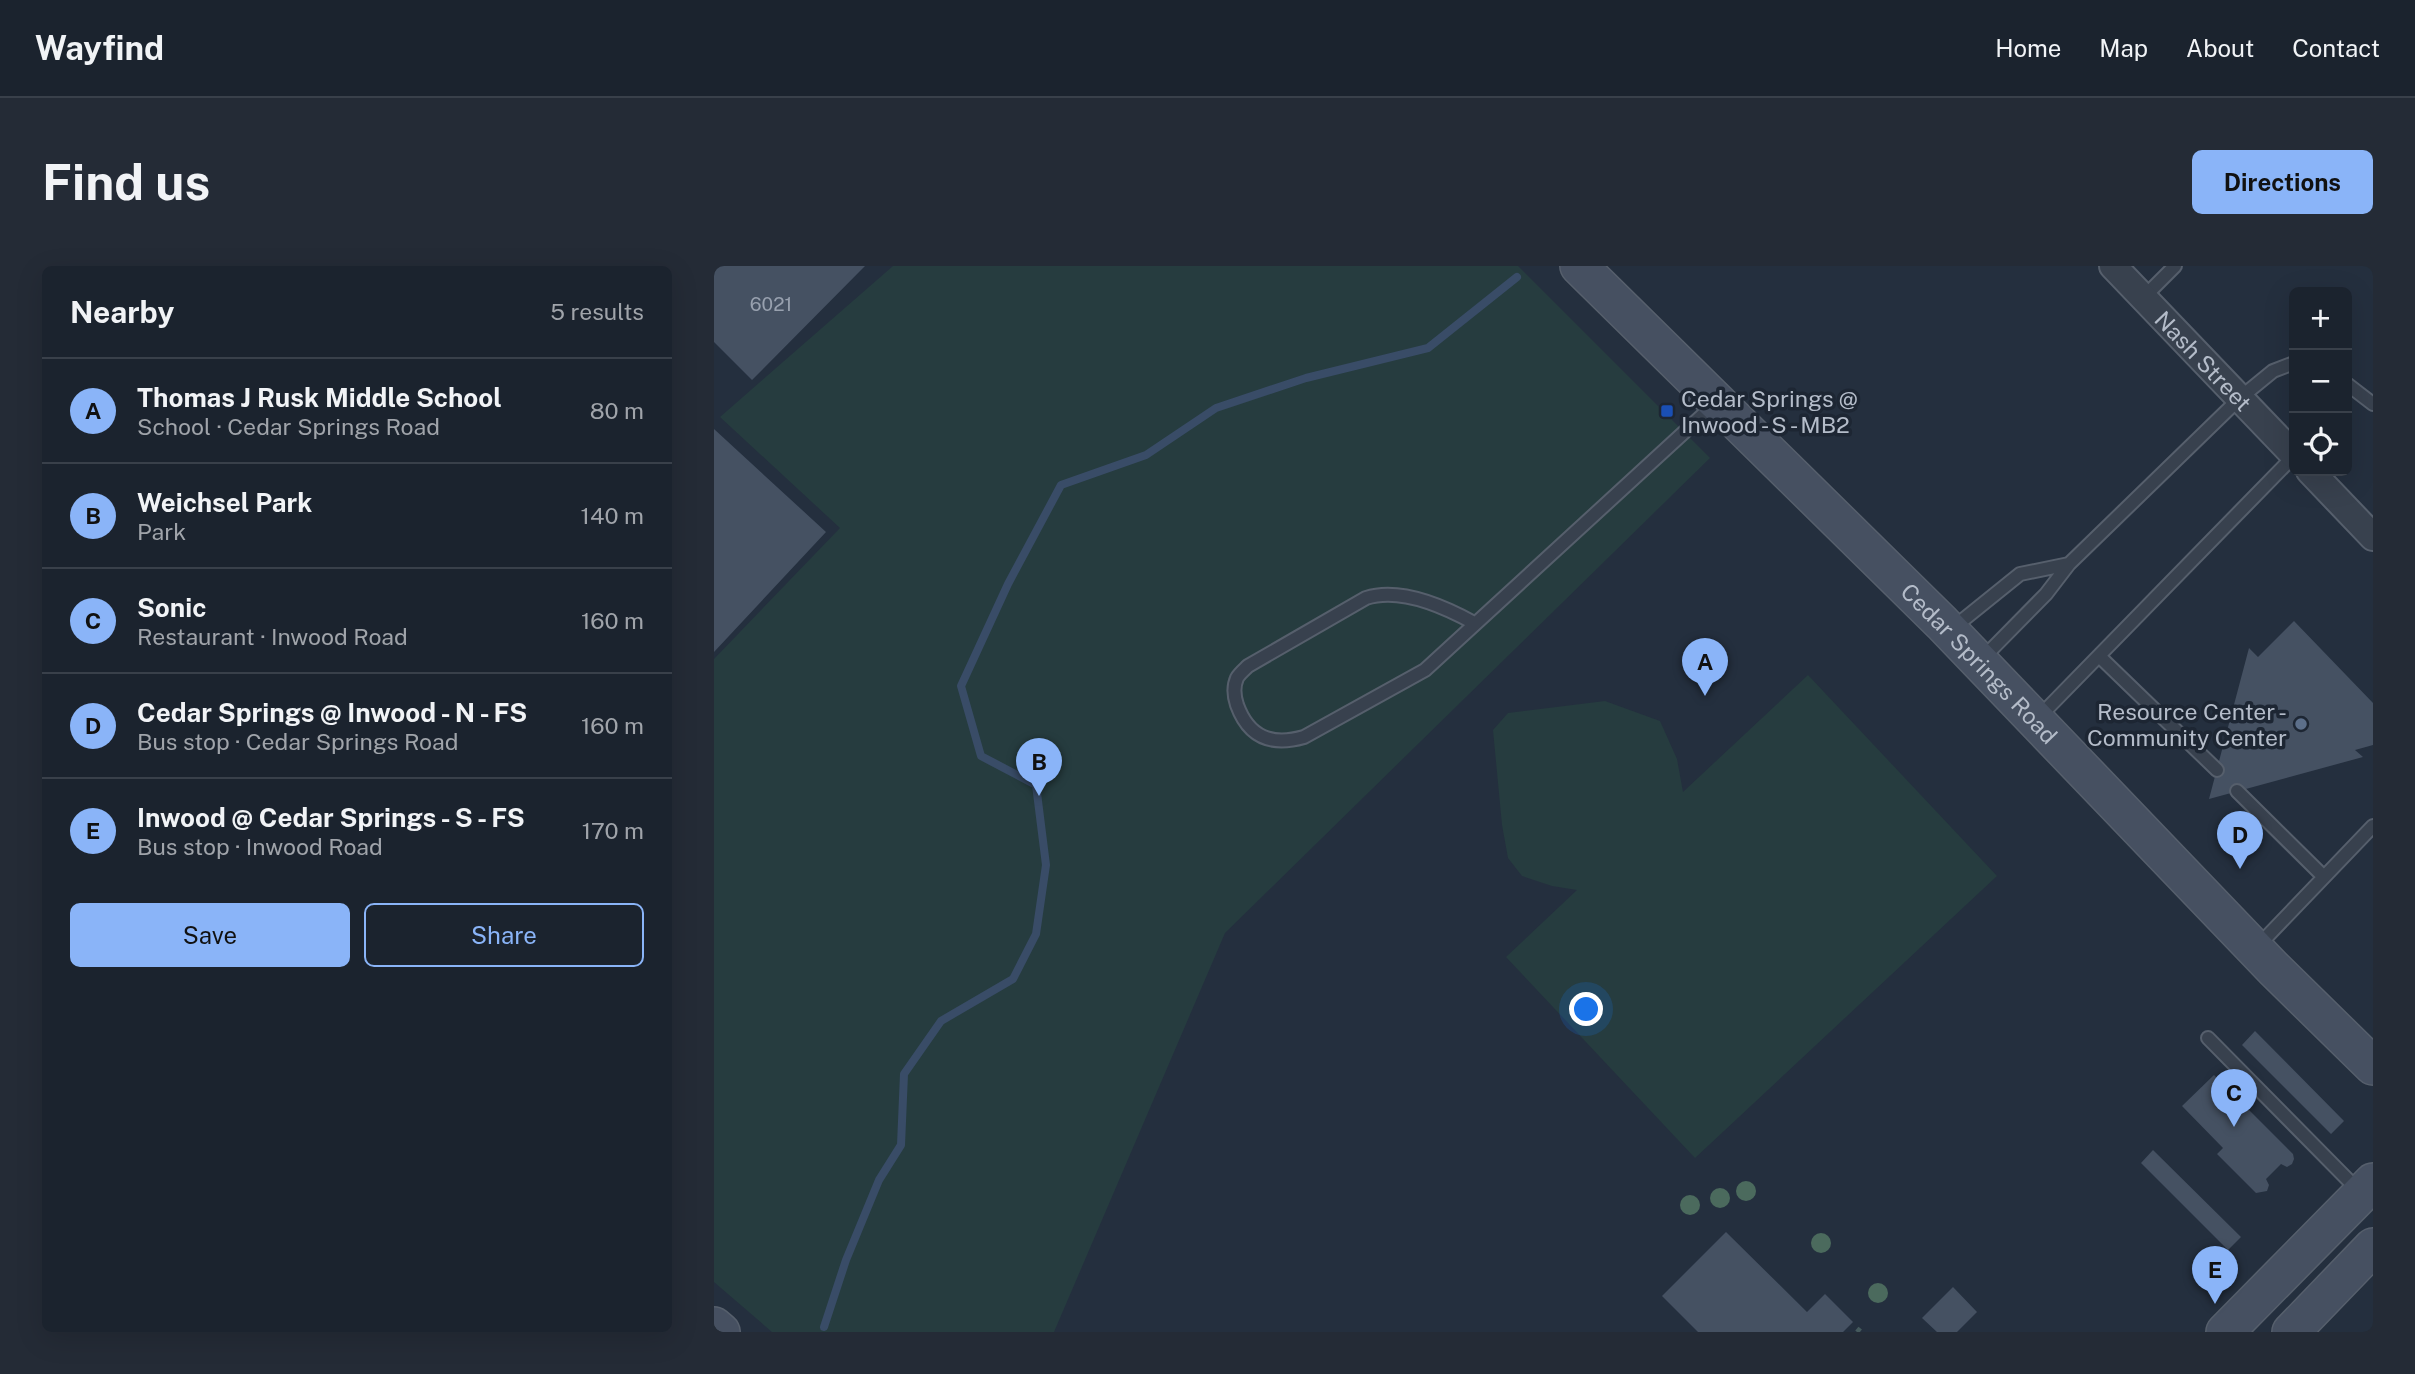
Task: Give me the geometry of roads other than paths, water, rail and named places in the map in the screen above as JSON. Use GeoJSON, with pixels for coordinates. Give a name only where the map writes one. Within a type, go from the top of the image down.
{"type":"FeatureCollection","features":[{"type":"Feature","properties":{"kind":"main road","name":"Cedar Springs Road"},"geometry":{"type":"LineString","coordinates":[[1579,266],[1950,631],[2255,949],[2373,1066]]}},
{"type":"Feature","properties":{"kind":"main road"},"geometry":{"type":"LineString","coordinates":[[2225,1332],[2367,1188]]}},
{"type":"Feature","properties":{"kind":"main road"},"geometry":{"type":"LineString","coordinates":[[2291,1332],[2373,1247]]}},
{"type":"Feature","properties":{"kind":"main road"},"geometry":{"type":"LineString","coordinates":[[714,1326],[721,1332]]}},
{"type":"Feature","properties":{"kind":"street","name":"Nash Street"},"geometry":{"type":"LineString","coordinates":[[2113,266],[2289,450]]}},
{"type":"Feature","properties":{"kind":"street"},"geometry":{"type":"LineString","coordinates":[[2315,476],[2373,537]]}},
{"type":"Feature","properties":{"kind":"lane"},"geometry":{"type":"LineString","coordinates":[[2143,298],[2175,266]]}},
{"type":"Feature","properties":{"kind":"lane"},"geometry":{"type":"LineString","coordinates":[[1979,662],[2046,594],[2069,564],[2240,398],[2273,371],[2289,365]]}},
{"type":"Feature","properties":{"kind":"lane"},"geometry":{"type":"LineString","coordinates":[[2352,388],[2373,404]]}},
{"type":"Feature","properties":{"kind":"lane"},"geometry":{"type":"LineString","coordinates":[[1474,623],[1444,607],[1417,600],[1390,594],[1366,598],[1248,666],[1237,678],[1233,694],[1246,724],[1258,735],[1272,741],[1289,741],[1304,737],[1425,670],[1718,402]]}},
{"type":"Feature","properties":{"kind":"lane"},"geometry":{"type":"LineString","coordinates":[[2036,720],[2289,460]]}},
{"type":"Feature","properties":{"kind":"lane"},"geometry":{"type":"LineString","coordinates":[[1950,631],[2020,575],[2069,564]]}},
{"type":"Feature","properties":{"kind":"lane"},"geometry":{"type":"LineString","coordinates":[[2099,656],[2217,770]]}},
{"type":"Feature","properties":{"kind":"lane"},"geometry":{"type":"LineString","coordinates":[[2236,791],[2324,877]]}},
{"type":"Feature","properties":{"kind":"lane"},"geometry":{"type":"LineString","coordinates":[[2255,949],[2373,826]]}},
{"type":"Feature","properties":{"kind":"lane"},"geometry":{"type":"LineString","coordinates":[[2208,1038],[2367,1188]]}},
{"type":"Feature","properties":{"kind":"waterway"},"geometry":{"type":"LineString","coordinates":[[824,1327],[846,1260],[879,1180],[901,1145],[904,1074],[941,1021],[1013,979],[1036,934],[1046,865],[1036,785],[981,756],[961,686],[1008,584],[1061,485],[1146,455],[1216,408],[1306,378],[1428,348],[1517,277]]}},
{"type":"Feature","properties":{"kind":"place","name":"Cedar Springs @ Inwood - S - MB2"},"geometry":{"type":"Point","coordinates":[1667,411]}},
{"type":"Feature","properties":{"kind":"place","name":"Thomas J Rusk Middle School"},"geometry":{"type":"Point","coordinates":[1705,696]}},
{"type":"Feature","properties":{"kind":"place","name":"Resource Center - Community Center"},"geometry":{"type":"Point","coordinates":[2301,724]}},
{"type":"Feature","properties":{"kind":"place","name":"Weichsel Park"},"geometry":{"type":"Point","coordinates":[1039,796]}},
{"type":"Feature","properties":{"kind":"place","name":"Cedar Springs @ Inwood - N - FS"},"geometry":{"type":"Point","coordinates":[2240,869]}},
{"type":"Feature","properties":{"kind":"place","name":"Sonic"},"geometry":{"type":"Point","coordinates":[2234,1127]}},
{"type":"Feature","properties":{"kind":"place","name":"Inwood @ Cedar Springs - S - FS"},"geometry":{"type":"Point","coordinates":[2215,1304]}}]}
